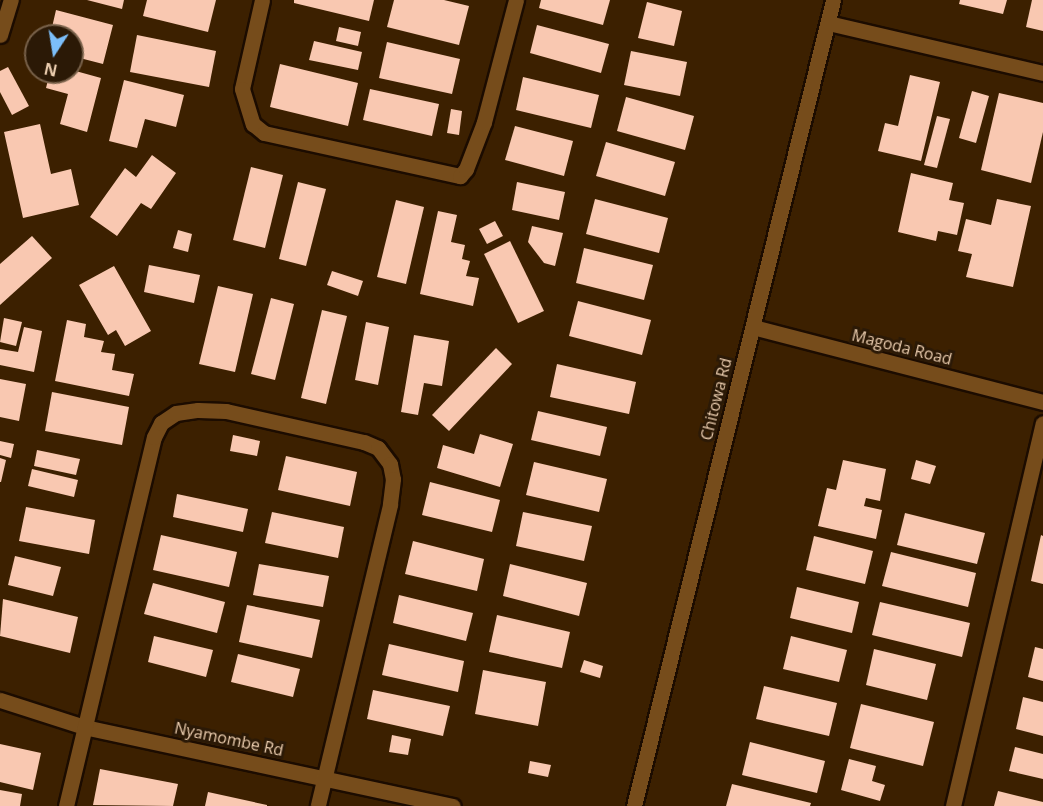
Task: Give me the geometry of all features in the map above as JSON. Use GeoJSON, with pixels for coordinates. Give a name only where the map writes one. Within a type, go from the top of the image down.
{"type":"FeatureCollection","features":[{"type":"Feature","properties":{"kind":"street"},"geometry":{"type":"LineString","coordinates":[[0,34],[11,0]]}},
{"type":"Feature","properties":{"kind":"street"},"geometry":{"type":"LineString","coordinates":[[262,0],[242,88],[252,124],[264,133],[460,176],[470,161],[484,122],[516,0]]}},
{"type":"Feature","properties":{"kind":"street","name":"Chitowa Rd"},"geometry":{"type":"LineString","coordinates":[[634,806],[833,0]]}},
{"type":"Feature","properties":{"kind":"street"},"geometry":{"type":"LineString","coordinates":[[828,22],[1043,73]]}},
{"type":"Feature","properties":{"kind":"street","name":"Magoda Road"},"geometry":{"type":"LineString","coordinates":[[753,327],[1043,402]]}},
{"type":"Feature","properties":{"kind":"street"},"geometry":{"type":"LineString","coordinates":[[66,806],[154,437],[161,423],[176,413],[226,411],[364,442],[378,448],[392,471],[390,506],[318,806]]}},
{"type":"Feature","properties":{"kind":"street"},"geometry":{"type":"LineString","coordinates":[[953,806],[1043,423]]}},
{"type":"Feature","properties":{"kind":"street","name":"Nyamombe Rd"},"geometry":{"type":"LineString","coordinates":[[0,700],[84,727],[453,806]]}},
{"type":"Feature","properties":{"kind":"building"},"geometry":{"type":"Polygon","coordinates":[[[87,0],[124,0],[122,9],[87,0]]]}},
{"type":"Feature","properties":{"kind":"building"},"geometry":{"type":"Polygon","coordinates":[[[147,0],[216,0],[208,32],[143,16],[147,0]]]}},
{"type":"Feature","properties":{"kind":"building"},"geometry":{"type":"Polygon","coordinates":[[[294,0],[374,0],[369,21],[294,3],[294,0]]]}},
{"type":"Feature","properties":{"kind":"building"},"geometry":{"type":"Polygon","coordinates":[[[394,0],[444,0],[469,6],[459,45],[387,27],[394,0]]]}},
{"type":"Feature","properties":{"kind":"building"},"geometry":{"type":"Polygon","coordinates":[[[541,0],[610,0],[603,25],[539,8],[541,0]]]}},
{"type":"Feature","properties":{"kind":"building"},"geometry":{"type":"Polygon","coordinates":[[[960,0],[1007,0],[1003,14],[959,4],[960,0]]]}},
{"type":"Feature","properties":{"kind":"building"},"geometry":{"type":"Polygon","coordinates":[[[1032,0],[1043,0],[1043,31],[1026,27],[1032,0]]]}},
{"type":"Feature","properties":{"kind":"building"},"geometry":{"type":"Polygon","coordinates":[[[647,2],[682,11],[674,46],[638,38],[647,2]]]}},
{"type":"Feature","properties":{"kind":"building"},"geometry":{"type":"Polygon","coordinates":[[[56,10],[113,25],[103,64],[84,59],[84,24],[53,24],[56,10]]]}},
{"type":"Feature","properties":{"kind":"building"},"geometry":{"type":"Polygon","coordinates":[[[537,25],[609,44],[601,73],[530,53],[537,25]]]}},
{"type":"Feature","properties":{"kind":"building"},"geometry":{"type":"Polygon","coordinates":[[[339,27],[361,32],[358,46],[336,41],[339,27]]]}},
{"type":"Feature","properties":{"kind":"building"},"geometry":{"type":"Polygon","coordinates":[[[137,35],[216,51],[209,87],[130,72],[137,35]]]}},
{"type":"Feature","properties":{"kind":"building"},"geometry":{"type":"Polygon","coordinates":[[[314,41],[362,52],[358,70],[309,60],[314,41]]]}},
{"type":"Feature","properties":{"kind":"building"},"geometry":{"type":"Polygon","coordinates":[[[387,42],[460,59],[452,94],[379,78],[387,42]]]}},
{"type":"Feature","properties":{"kind":"building"},"geometry":{"type":"Polygon","coordinates":[[[631,51],[687,62],[680,96],[624,85],[631,51]]]}},
{"type":"Feature","properties":{"kind":"building"},"geometry":{"type":"Polygon","coordinates":[[[280,64],[358,83],[348,126],[270,107],[280,64]]]}},
{"type":"Feature","properties":{"kind":"building"},"geometry":{"type":"Polygon","coordinates":[[[8,67],[29,106],[12,115],[0,92],[0,71],[8,67]]]}},
{"type":"Feature","properties":{"kind":"building"},"geometry":{"type":"Polygon","coordinates":[[[84,73],[101,78],[87,132],[60,124],[68,94],[46,88],[47,84],[84,84],[84,73]]]}},
{"type":"Feature","properties":{"kind":"building"},"geometry":{"type":"Polygon","coordinates":[[[910,75],[940,82],[921,161],[878,151],[885,123],[898,126],[910,75]]]}},
{"type":"Feature","properties":{"kind":"building"},"geometry":{"type":"Polygon","coordinates":[[[523,77],[599,95],[591,128],[516,110],[523,77]]]}},
{"type":"Feature","properties":{"kind":"building"},"geometry":{"type":"Polygon","coordinates":[[[124,80],[184,95],[176,127],[145,119],[137,148],[109,141],[124,80]]]}},
{"type":"Feature","properties":{"kind":"building"},"geometry":{"type":"Polygon","coordinates":[[[370,89],[439,104],[432,136],[363,120],[370,89]]]}},
{"type":"Feature","properties":{"kind":"building"},"geometry":{"type":"Polygon","coordinates":[[[972,91],[989,96],[976,143],[959,138],[972,91]]]}},
{"type":"Feature","properties":{"kind":"building"},"geometry":{"type":"Polygon","coordinates":[[[999,93],[1043,103],[1043,132],[1031,183],[981,170],[999,93]]]}},
{"type":"Feature","properties":{"kind":"building"},"geometry":{"type":"Polygon","coordinates":[[[626,97],[694,116],[685,150],[617,131],[626,97]]]}},
{"type":"Feature","properties":{"kind":"building"},"geometry":{"type":"Polygon","coordinates":[[[451,109],[462,111],[459,135],[447,133],[451,109]]]}},
{"type":"Feature","properties":{"kind":"building"},"geometry":{"type":"Polygon","coordinates":[[[937,116],[950,119],[937,168],[924,165],[937,116]]]}},
{"type":"Feature","properties":{"kind":"building"},"geometry":{"type":"Polygon","coordinates":[[[40,124],[51,174],[71,169],[79,205],[23,218],[4,132],[40,124]]]}},
{"type":"Feature","properties":{"kind":"building"},"geometry":{"type":"Polygon","coordinates":[[[515,126],[573,141],[564,176],[505,160],[515,126]]]}},
{"type":"Feature","properties":{"kind":"building"},"geometry":{"type":"Polygon","coordinates":[[[606,142],[675,162],[665,196],[596,176],[606,142]]]}},
{"type":"Feature","properties":{"kind":"building"},"geometry":{"type":"Polygon","coordinates":[[[152,155],[176,173],[151,209],[141,203],[117,236],[90,217],[125,168],[136,177],[152,155]]]}},
{"type":"Feature","properties":{"kind":"building"},"geometry":{"type":"Polygon","coordinates":[[[251,167],[283,175],[265,248],[233,240],[251,167]]]}},
{"type":"Feature","properties":{"kind":"building"},"geometry":{"type":"Polygon","coordinates":[[[911,173],[953,183],[949,200],[964,203],[957,235],[938,231],[936,241],[898,232],[911,173]]]}},
{"type":"Feature","properties":{"kind":"building"},"geometry":{"type":"Polygon","coordinates":[[[298,182],[326,189],[306,266],[279,259],[298,182]]]}},
{"type":"Feature","properties":{"kind":"building"},"geometry":{"type":"Polygon","coordinates":[[[517,182],[565,192],[559,220],[512,210],[517,182]]]}},
{"type":"Feature","properties":{"kind":"building"},"geometry":{"type":"Polygon","coordinates":[[[595,199],[668,218],[659,253],[586,234],[595,199]]]}},
{"type":"Feature","properties":{"kind":"building"},"geometry":{"type":"Polygon","coordinates":[[[997,199],[1031,206],[1013,287],[966,277],[972,254],[958,251],[966,219],[991,225],[997,199]]]}},
{"type":"Feature","properties":{"kind":"building"},"geometry":{"type":"Polygon","coordinates":[[[396,200],[424,207],[406,284],[377,277],[396,200]]]}},
{"type":"Feature","properties":{"kind":"building"},"geometry":{"type":"Polygon","coordinates":[[[438,211],[457,215],[451,242],[465,245],[462,259],[470,261],[466,276],[479,278],[473,306],[420,294],[438,211]]]}},
{"type":"Feature","properties":{"kind":"building"},"geometry":{"type":"Polygon","coordinates":[[[495,221],[503,236],[487,244],[479,229],[495,221]]]}},
{"type":"Feature","properties":{"kind":"building"},"geometry":{"type":"Polygon","coordinates":[[[532,226],[563,233],[555,266],[544,263],[528,242],[532,226]]]}},
{"type":"Feature","properties":{"kind":"building"},"geometry":{"type":"Polygon","coordinates":[[[178,230],[192,234],[188,252],[173,248],[178,230]]]}},
{"type":"Feature","properties":{"kind":"building"},"geometry":{"type":"Polygon","coordinates":[[[32,236],[52,258],[0,305],[0,264],[32,236]]]}},
{"type":"Feature","properties":{"kind":"building"},"geometry":{"type":"Polygon","coordinates":[[[510,241],[544,311],[518,323],[484,254],[510,241]]]}},
{"type":"Feature","properties":{"kind":"building"},"geometry":{"type":"Polygon","coordinates":[[[584,248],[653,265],[644,300],[576,283],[584,248]]]}},
{"type":"Feature","properties":{"kind":"building"},"geometry":{"type":"Polygon","coordinates":[[[149,265],[200,275],[194,303],[144,292],[149,265]]]}},
{"type":"Feature","properties":{"kind":"building"},"geometry":{"type":"Polygon","coordinates":[[[114,266],[151,331],[125,346],[116,330],[108,335],[79,285],[114,266]]]}},
{"type":"Feature","properties":{"kind":"building"},"geometry":{"type":"Polygon","coordinates":[[[332,271],[363,281],[358,296],[327,285],[332,271]]]}},
{"type":"Feature","properties":{"kind":"building"},"geometry":{"type":"Polygon","coordinates":[[[218,286],[253,294],[235,372],[199,364],[218,286]]]}},
{"type":"Feature","properties":{"kind":"building"},"geometry":{"type":"Polygon","coordinates":[[[271,298],[294,304],[275,380],[251,374],[271,298]]]}},
{"type":"Feature","properties":{"kind":"building"},"geometry":{"type":"Polygon","coordinates":[[[578,301],[651,320],[642,355],[569,336],[578,301]]]}},
{"type":"Feature","properties":{"kind":"building"},"geometry":{"type":"Polygon","coordinates":[[[322,310],[347,316],[326,404],[301,398],[322,310]]]}},
{"type":"Feature","properties":{"kind":"building"},"geometry":{"type":"Polygon","coordinates":[[[4,318],[22,322],[16,346],[0,342],[4,318]]]}},
{"type":"Feature","properties":{"kind":"building"},"geometry":{"type":"Polygon","coordinates":[[[67,320],[86,324],[84,337],[104,341],[101,352],[115,354],[112,370],[134,374],[129,396],[55,381],[67,320]]]}},
{"type":"Feature","properties":{"kind":"building"},"geometry":{"type":"Polygon","coordinates":[[[366,322],[389,327],[378,385],[355,380],[366,322]]]}},
{"type":"Feature","properties":{"kind":"building"},"geometry":{"type":"Polygon","coordinates":[[[24,327],[42,331],[34,372],[0,365],[0,349],[18,352],[24,327]]]}},
{"type":"Feature","properties":{"kind":"building"},"geometry":{"type":"Polygon","coordinates":[[[414,335],[449,341],[442,386],[424,383],[418,415],[401,412],[414,335]]]}},
{"type":"Feature","properties":{"kind":"building"},"geometry":{"type":"Polygon","coordinates":[[[496,348],[512,364],[449,431],[432,415],[496,348]]]}},
{"type":"Feature","properties":{"kind":"building"},"geometry":{"type":"Polygon","coordinates":[[[557,364],[636,382],[629,414],[550,397],[557,364]]]}},
{"type":"Feature","properties":{"kind":"building"},"geometry":{"type":"Polygon","coordinates":[[[0,379],[26,384],[19,421],[0,417],[0,379]]]}},
{"type":"Feature","properties":{"kind":"building"},"geometry":{"type":"Polygon","coordinates":[[[52,392],[129,407],[122,445],[45,431],[52,392]]]}},
{"type":"Feature","properties":{"kind":"building"},"geometry":{"type":"Polygon","coordinates":[[[538,411],[607,427],[600,456],[531,440],[538,411]]]}},
{"type":"Feature","properties":{"kind":"building"},"geometry":{"type":"Polygon","coordinates":[[[480,434],[513,444],[500,487],[437,468],[443,445],[474,454],[480,434]]]}},
{"type":"Feature","properties":{"kind":"building"},"geometry":{"type":"Polygon","coordinates":[[[233,435],[260,441],[257,456],[230,451],[233,435]]]}},
{"type":"Feature","properties":{"kind":"building"},"geometry":{"type":"Polygon","coordinates":[[[0,441],[14,444],[11,458],[0,455],[0,441]]]}},
{"type":"Feature","properties":{"kind":"building"},"geometry":{"type":"Polygon","coordinates":[[[37,450],[80,459],[76,475],[34,466],[37,450]]]}},
{"type":"Feature","properties":{"kind":"building"},"geometry":{"type":"Polygon","coordinates":[[[286,456],[357,472],[350,506],[278,490],[286,456]]]}},
{"type":"Feature","properties":{"kind":"building"},"geometry":{"type":"Polygon","coordinates":[[[0,458],[6,460],[1,482],[0,482],[0,458]]]}},
{"type":"Feature","properties":{"kind":"building"},"geometry":{"type":"Polygon","coordinates":[[[843,460],[886,469],[880,501],[866,498],[864,506],[882,510],[876,539],[818,526],[827,488],[836,490],[843,460]]]}},
{"type":"Feature","properties":{"kind":"building"},"geometry":{"type":"Polygon","coordinates":[[[916,460],[936,466],[930,484],[911,479],[916,460]]]}},
{"type":"Feature","properties":{"kind":"building"},"geometry":{"type":"Polygon","coordinates":[[[534,462],[607,479],[599,512],[526,495],[534,462]]]}},
{"type":"Feature","properties":{"kind":"building"},"geometry":{"type":"Polygon","coordinates":[[[32,469],[78,480],[74,497],[28,486],[32,469]]]}},
{"type":"Feature","properties":{"kind":"building"},"geometry":{"type":"Polygon","coordinates":[[[430,482],[500,500],[492,532],[422,515],[430,482]]]}},
{"type":"Feature","properties":{"kind":"building"},"geometry":{"type":"Polygon","coordinates":[[[177,494],[248,509],[243,532],[173,517],[177,494]]]}},
{"type":"Feature","properties":{"kind":"building"},"geometry":{"type":"Polygon","coordinates":[[[26,507],[95,520],[89,554],[19,541],[26,507]]]}},
{"type":"Feature","properties":{"kind":"building"},"geometry":{"type":"Polygon","coordinates":[[[272,512],[344,527],[338,558],[265,543],[272,512]]]}},
{"type":"Feature","properties":{"kind":"building"},"geometry":{"type":"Polygon","coordinates":[[[523,512],[592,526],[584,561],[516,546],[523,512]]]}},
{"type":"Feature","properties":{"kind":"building"},"geometry":{"type":"Polygon","coordinates":[[[905,513],[985,533],[977,564],[897,545],[905,513]]]}},
{"type":"Feature","properties":{"kind":"building"},"geometry":{"type":"Polygon","coordinates":[[[161,535],[237,552],[229,587],[153,570],[161,535]]]}},
{"type":"Feature","properties":{"kind":"building"},"geometry":{"type":"Polygon","coordinates":[[[1041,535],[1043,536],[1043,584],[1031,581],[1041,535]]]}},
{"type":"Feature","properties":{"kind":"building"},"geometry":{"type":"Polygon","coordinates":[[[814,536],[873,551],[865,584],[806,570],[814,536]]]}},
{"type":"Feature","properties":{"kind":"building"},"geometry":{"type":"Polygon","coordinates":[[[413,541],[484,559],[477,591],[405,574],[413,541]]]}},
{"type":"Feature","properties":{"kind":"building"},"geometry":{"type":"Polygon","coordinates":[[[891,552],[976,573],[968,607],[882,586],[891,552]]]}},
{"type":"Feature","properties":{"kind":"building"},"geometry":{"type":"Polygon","coordinates":[[[15,556],[61,567],[53,596],[8,585],[15,556]]]}},
{"type":"Feature","properties":{"kind":"building"},"geometry":{"type":"Polygon","coordinates":[[[259,564],[329,576],[323,607],[253,595],[259,564]]]}},
{"type":"Feature","properties":{"kind":"building"},"geometry":{"type":"Polygon","coordinates":[[[510,564],[587,583],[579,616],[503,596],[510,564]]]}},
{"type":"Feature","properties":{"kind":"building"},"geometry":{"type":"Polygon","coordinates":[[[153,583],[225,602],[217,633],[144,614],[153,583]]]}},
{"type":"Feature","properties":{"kind":"building"},"geometry":{"type":"Polygon","coordinates":[[[797,587],[859,602],[852,633],[790,618],[797,587]]]}},
{"type":"Feature","properties":{"kind":"building"},"geometry":{"type":"Polygon","coordinates":[[[399,595],[473,613],[466,641],[393,623],[399,595]]]}},
{"type":"Feature","properties":{"kind":"building"},"geometry":{"type":"Polygon","coordinates":[[[3,599],[78,617],[70,653],[0,636],[3,599]]]}},
{"type":"Feature","properties":{"kind":"building"},"geometry":{"type":"Polygon","coordinates":[[[880,602],[970,623],[962,657],[872,635],[880,602]]]}},
{"type":"Feature","properties":{"kind":"building"},"geometry":{"type":"Polygon","coordinates":[[[247,605],[320,620],[312,658],[239,642],[247,605]]]}},
{"type":"Feature","properties":{"kind":"building"},"geometry":{"type":"Polygon","coordinates":[[[497,615],[570,632],[562,668],[489,652],[497,615]]]}},
{"type":"Feature","properties":{"kind":"building"},"geometry":{"type":"Polygon","coordinates":[[[154,636],[213,650],[206,677],[148,662],[154,636]]]}},
{"type":"Feature","properties":{"kind":"building"},"geometry":{"type":"Polygon","coordinates":[[[791,636],[847,650],[839,682],[783,669],[791,636]]]}},
{"type":"Feature","properties":{"kind":"building"},"geometry":{"type":"Polygon","coordinates":[[[389,644],[464,661],[458,692],[382,675],[389,644]]]}},
{"type":"Feature","properties":{"kind":"building"},"geometry":{"type":"Polygon","coordinates":[[[1035,647],[1043,649],[1043,681],[1028,677],[1035,647]]]}},
{"type":"Feature","properties":{"kind":"building"},"geometry":{"type":"Polygon","coordinates":[[[874,649],[936,664],[927,700],[866,685],[874,649]]]}},
{"type":"Feature","properties":{"kind":"building"},"geometry":{"type":"Polygon","coordinates":[[[238,654],[300,669],[293,697],[231,682],[238,654]]]}},
{"type":"Feature","properties":{"kind":"building"},"geometry":{"type":"Polygon","coordinates":[[[584,660],[603,666],[600,678],[580,672],[584,660]]]}},
{"type":"Feature","properties":{"kind":"building"},"geometry":{"type":"Polygon","coordinates":[[[483,670],[546,682],[538,726],[475,714],[483,670]]]}},
{"type":"Feature","properties":{"kind":"building"},"geometry":{"type":"Polygon","coordinates":[[[764,686],[837,703],[829,736],[756,719],[764,686]]]}},
{"type":"Feature","properties":{"kind":"building"},"geometry":{"type":"Polygon","coordinates":[[[373,690],[450,706],[443,736],[367,719],[373,690]]]}},
{"type":"Feature","properties":{"kind":"building"},"geometry":{"type":"Polygon","coordinates":[[[1023,697],[1043,702],[1043,736],[1016,729],[1023,697]]]}},
{"type":"Feature","properties":{"kind":"building"},"geometry":{"type":"Polygon","coordinates":[[[861,704],[934,722],[923,766],[850,748],[861,704]]]}},
{"type":"Feature","properties":{"kind":"building"},"geometry":{"type":"Polygon","coordinates":[[[392,735],[411,739],[408,755],[389,752],[392,735]]]}},
{"type":"Feature","properties":{"kind":"building"},"geometry":{"type":"Polygon","coordinates":[[[750,742],[825,761],[817,793],[742,775],[750,742]]]}},
{"type":"Feature","properties":{"kind":"building"},"geometry":{"type":"Polygon","coordinates":[[[0,744],[41,753],[33,790],[0,782],[0,744]]]}},
{"type":"Feature","properties":{"kind":"building"},"geometry":{"type":"Polygon","coordinates":[[[1015,747],[1043,754],[1043,779],[1009,771],[1015,747]]]}},
{"type":"Feature","properties":{"kind":"building"},"geometry":{"type":"Polygon","coordinates":[[[849,759],[876,766],[872,781],[885,785],[880,801],[841,790],[849,759]]]}},
{"type":"Feature","properties":{"kind":"building"},"geometry":{"type":"Polygon","coordinates":[[[530,761],[551,765],[548,777],[528,773],[530,761]]]}},
{"type":"Feature","properties":{"kind":"building"},"geometry":{"type":"Polygon","coordinates":[[[100,769],[178,784],[173,806],[93,805],[100,769]]]}},
{"type":"Feature","properties":{"kind":"building"},"geometry":{"type":"Polygon","coordinates":[[[732,784],[811,803],[810,806],[726,806],[732,784]]]}},
{"type":"Feature","properties":{"kind":"building"},"geometry":{"type":"Polygon","coordinates":[[[0,790],[22,794],[20,806],[0,806],[0,790]]]}},
{"type":"Feature","properties":{"kind":"building"},"geometry":{"type":"Polygon","coordinates":[[[998,791],[1043,802],[1043,806],[994,806],[998,791]]]}},
{"type":"Feature","properties":{"kind":"building"},"geometry":{"type":"Polygon","coordinates":[[[208,792],[267,805],[267,806],[205,806],[208,792]]]}}]}
